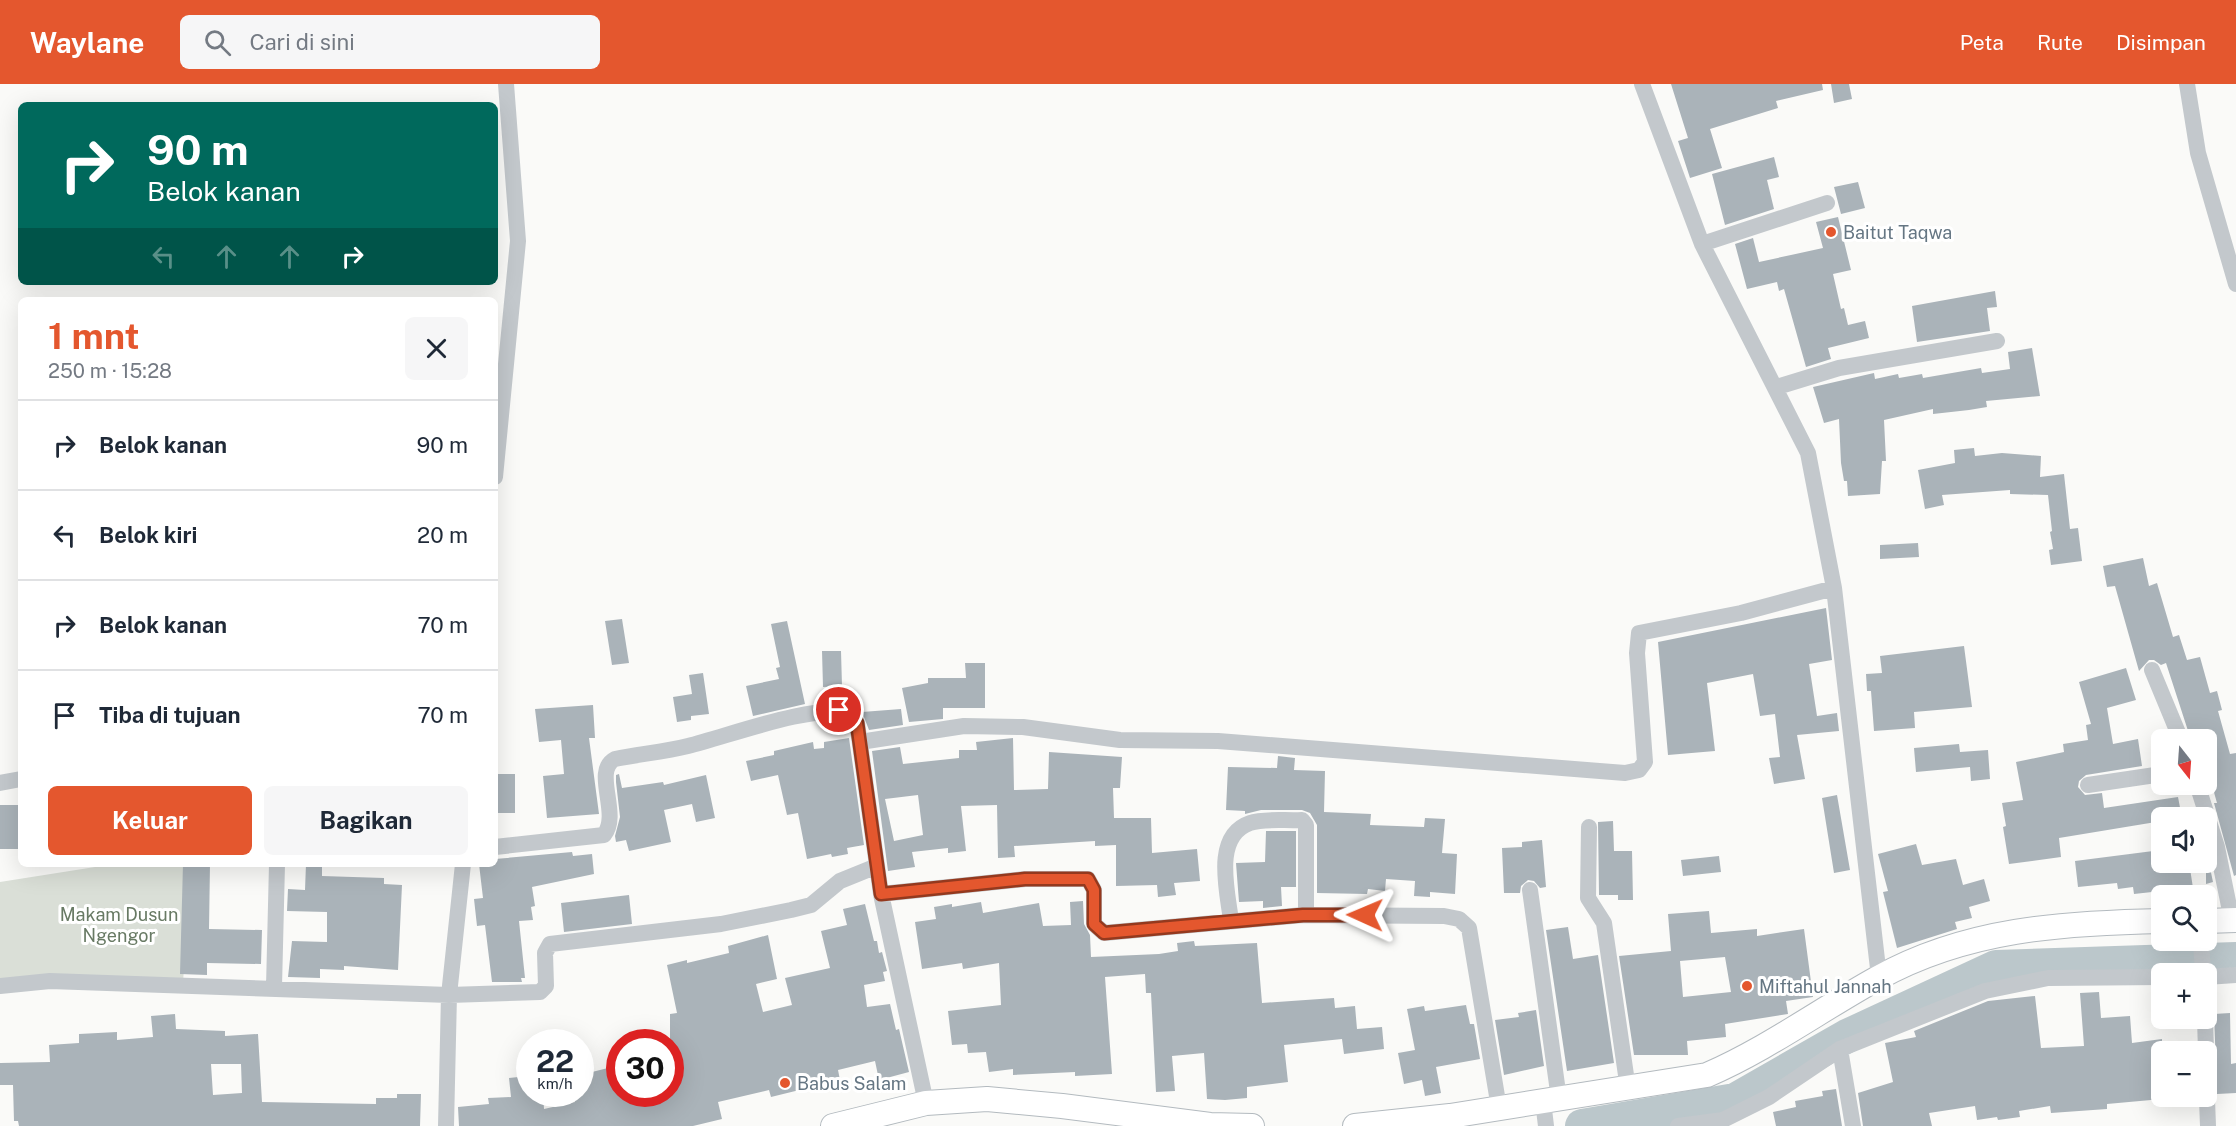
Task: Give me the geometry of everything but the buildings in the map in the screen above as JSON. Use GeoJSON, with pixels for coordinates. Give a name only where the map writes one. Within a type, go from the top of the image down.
{"type":"FeatureCollection","features":[{"type":"Feature","properties":{"kind":"street"},"geometry":{"type":"LineString","coordinates":[[498,446],[518,241],[506,84]]}},
{"type":"Feature","properties":{"kind":"street"},"geometry":{"type":"LineString","coordinates":[[1642,84],[1702,244],[1777,387],[1808,453],[1834,588],[1879,977]]}},
{"type":"Feature","properties":{"kind":"street"},"geometry":{"type":"LineString","coordinates":[[2187,84],[2198,153],[2236,284]]}},
{"type":"Feature","properties":{"kind":"street"},"geometry":{"type":"LineString","coordinates":[[1702,244],[1827,203]]}},
{"type":"Feature","properties":{"kind":"street"},"geometry":{"type":"LineString","coordinates":[[1777,387],[1839,368],[1997,341]]}},
{"type":"Feature","properties":{"kind":"street"},"geometry":{"type":"LineString","coordinates":[[860,742],[964,726],[1023,727],[1120,740],[1218,741],[1625,773],[1639,770],[1645,762],[1637,652],[1639,633],[1741,613],[1834,588]]}},
{"type":"Feature","properties":{"kind":"street"},"geometry":{"type":"LineString","coordinates":[[2152,670],[2176,729]]}},
{"type":"Feature","properties":{"kind":"street"},"geometry":{"type":"LineString","coordinates":[[498,847],[604,836],[608,830],[610,817],[605,772],[609,762],[615,759],[686,747],[799,717],[839,710],[850,713],[860,742],[881,894],[926,1103]]}},
{"type":"Feature","properties":{"kind":"street"},"geometry":{"type":"LineString","coordinates":[[2088,785],[2151,776]]}},
{"type":"Feature","properties":{"kind":"street"},"geometry":{"type":"LineString","coordinates":[[0,783],[18,780]]}},
{"type":"Feature","properties":{"kind":"street"},"geometry":{"type":"LineString","coordinates":[[2200,795],[2217,847],[2234,921],[2217,921]]}},
{"type":"Feature","properties":{"kind":"street"},"geometry":{"type":"LineString","coordinates":[[1232,921],[1226,854],[1234,834],[1251,822],[1302,820],[1306,825],[1306,915]]}},
{"type":"Feature","properties":{"kind":"street"},"geometry":{"type":"LineString","coordinates":[[1589,827],[1588,898],[1604,923],[1628,1089]]}},
{"type":"Feature","properties":{"kind":"street"},"geometry":{"type":"LineString","coordinates":[[0,986],[50,981],[274,987],[449,995],[540,992],[546,986],[545,953],[550,944],[721,924],[791,910],[811,905],[840,881],[877,866]]}},
{"type":"Feature","properties":{"kind":"street"},"geometry":{"type":"LineString","coordinates":[[274,987],[277,867]]}},
{"type":"Feature","properties":{"kind":"street"},"geometry":{"type":"LineString","coordinates":[[446,1126],[449,995],[463,867]]}},
{"type":"Feature","properties":{"kind":"street"},"geometry":{"type":"LineString","coordinates":[[881,894],[1025,879],[1088,879],[1094,890],[1094,924],[1104,933],[1306,915],[1444,916],[1460,919],[1469,928],[1481,987],[1499,1108]]}},
{"type":"Feature","properties":{"kind":"street"},"geometry":{"type":"LineString","coordinates":[[1530,890],[1548,1110]]}},
{"type":"Feature","properties":{"kind":"street"},"geometry":{"type":"LineString","coordinates":[[1355,1126],[1450,1116],[1499,1108],[1548,1110],[1628,1089],[1707,1075],[1746,1058],[1879,977],[1957,943],[1986,936],[2086,922],[2151,921]]}},
{"type":"Feature","properties":{"kind":"street"},"geometry":{"type":"LineString","coordinates":[[2217,973],[2236,975]]}},
{"type":"Feature","properties":{"kind":"street"},"geometry":{"type":"LineString","coordinates":[[1678,1126],[1723,1120],[1769,1097],[1840,1049],[1985,991],[2048,978],[2151,977]]}},
{"type":"Feature","properties":{"kind":"street"},"geometry":{"type":"LineString","coordinates":[[1840,1049],[1853,1126]]}},
{"type":"Feature","properties":{"kind":"street"},"geometry":{"type":"LineString","coordinates":[[833,1126],[926,1103],[987,1100],[1062,1106],[1210,1125],[1252,1126]]}},
{"type":"Feature","properties":{"kind":"street"},"geometry":{"type":"LineString","coordinates":[[2207,1107],[2208,1126]]}},
{"type":"Feature","properties":{"kind":"green space","name":"Makam Dusun Ngengor"},"geometry":{"type":"Polygon","coordinates":[[[95,867],[189,867],[183,985],[0,986],[0,882],[95,867]]]}},
{"type":"Feature","properties":{"kind":"waterway"},"geometry":{"type":"LineString","coordinates":[[1582,1126],[1735,1100],[1847,1036],[1996,967],[2236,959]]}},
{"type":"Feature","properties":{"kind":"place","name":"Baitut Taqwa"},"geometry":{"type":"Point","coordinates":[1831,232]}},
{"type":"Feature","properties":{"kind":"place","name":"Miftahul Jannah"},"geometry":{"type":"Point","coordinates":[1747,986]}},
{"type":"Feature","properties":{"kind":"place","name":"Babus Salam"},"geometry":{"type":"Point","coordinates":[785,1083]}},
{"type":"Feature","properties":{"kind":"route"},"geometry":{"type":"LineString","coordinates":[[839,710],[850,713],[857,723],[881,894],[1025,879],[1088,879],[1093,884],[1094,890],[1094,924],[1104,933],[1303,915],[1365,915]]}}]}
